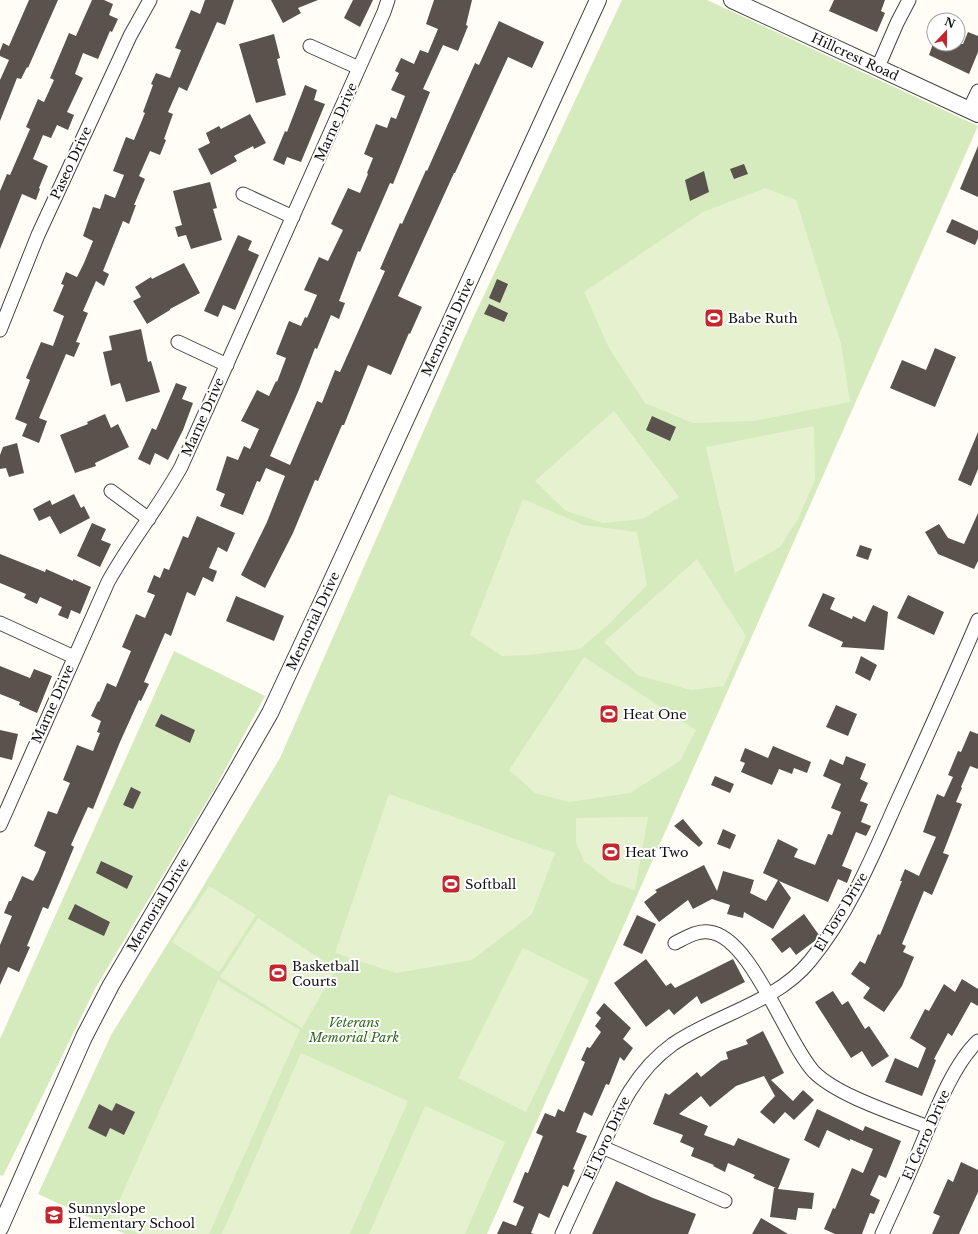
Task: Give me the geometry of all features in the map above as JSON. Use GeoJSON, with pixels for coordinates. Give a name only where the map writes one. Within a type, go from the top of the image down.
{"type":"FeatureCollection","features":[{"type":"Feature","properties":{"kind":"street","name":"Paseo Drive"},"geometry":{"type":"LineString","coordinates":[[0,330],[38,235],[130,36],[150,0]]}},
{"type":"Feature","properties":{"kind":"street","name":"Marne Drive"},"geometry":{"type":"LineString","coordinates":[[2,817],[108,582],[121,559],[168,490],[181,467],[384,12],[388,0]]}},
{"type":"Feature","properties":{"kind":"street","name":"Memorial Drive"},"geometry":{"type":"LineString","coordinates":[[0,1228],[84,1037],[108,990],[270,713],[598,0]]}},
{"type":"Feature","properties":{"kind":"street","name":"Hillcrest Road"},"geometry":{"type":"LineString","coordinates":[[732,0],[974,112]]}},
{"type":"Feature","properties":{"kind":"street"},"geometry":{"type":"LineString","coordinates":[[878,67],[897,23],[909,0]]}},
{"type":"Feature","properties":{"kind":"street"},"geometry":{"type":"LineString","coordinates":[[310,46],[359,68]]}},
{"type":"Feature","properties":{"kind":"street"},"geometry":{"type":"LineString","coordinates":[[974,112],[978,91]]}},
{"type":"Feature","properties":{"kind":"street"},"geometry":{"type":"LineString","coordinates":[[243,194],[293,217]]}},
{"type":"Feature","properties":{"kind":"street"},"geometry":{"type":"LineString","coordinates":[[178,342],[227,365]]}},
{"type":"Feature","properties":{"kind":"street"},"geometry":{"type":"LineString","coordinates":[[111,490],[149,519]]}},
{"type":"Feature","properties":{"kind":"street","name":"El Toro Drive"},"geometry":{"type":"LineString","coordinates":[[562,1234],[622,1104],[630,1089],[654,1059],[686,1036],[768,995],[793,978],[809,963],[823,944],[841,916],[870,861],[978,620]]}},
{"type":"Feature","properties":{"kind":"street"},"geometry":{"type":"LineString","coordinates":[[0,623],[74,657]]}},
{"type":"Feature","properties":{"kind":"street"},"geometry":{"type":"LineString","coordinates":[[675,943],[697,933],[703,932],[714,933],[726,939],[745,959],[768,995],[805,1060],[823,1080],[849,1095],[928,1127]]}},
{"type":"Feature","properties":{"kind":"street","name":"El Cerro Drive"},"geometry":{"type":"LineString","coordinates":[[882,1234],[928,1127],[952,1078],[967,1053],[978,1041]]}},
{"type":"Feature","properties":{"kind":"street"},"geometry":{"type":"LineString","coordinates":[[602,1147],[725,1201]]}},
{"type":"Feature","properties":{"kind":"green space","name":"Veterans Memorial Park"},"geometry":{"type":"Polygon","coordinates":[[[622,0],[707,0],[978,126],[487,1234],[125,1234],[38,1194],[111,1035],[201,890],[280,758],[470,325],[622,0]]]}},
{"type":"Feature","properties":{"kind":"green space","name":"Babe Ruth"},"geometry":{"type":"Polygon","coordinates":[[[765,188],[796,200],[841,344],[850,402],[754,421],[693,423],[645,403],[609,348],[584,292],[703,212],[765,188]]]}},
{"type":"Feature","properties":{"kind":"green space"},"geometry":{"type":"Polygon","coordinates":[[[614,411],[679,497],[642,519],[603,523],[566,511],[535,481],[614,411]]]}},
{"type":"Feature","properties":{"kind":"green space"},"geometry":{"type":"Polygon","coordinates":[[[814,426],[815,480],[798,519],[780,547],[735,573],[706,447],[814,426]]]}},
{"type":"Feature","properties":{"kind":"green space"},"geometry":{"type":"Polygon","coordinates":[[[523,499],[583,525],[637,532],[647,585],[610,623],[580,649],[527,655],[502,656],[470,635],[523,499]]]}},
{"type":"Feature","properties":{"kind":"green space"},"geometry":{"type":"Polygon","coordinates":[[[697,559],[746,636],[724,686],[691,690],[637,675],[604,642],[697,559]]]}},
{"type":"Feature","properties":{"kind":"green space"},"geometry":{"type":"Polygon","coordinates":[[[174,651],[265,696],[215,788],[96,987],[3,1176],[0,1175],[0,1039],[174,651]]]}},
{"type":"Feature","properties":{"kind":"green space","name":"Heat One"},"geometry":{"type":"Polygon","coordinates":[[[584,657],[696,730],[680,761],[630,793],[569,802],[535,793],[509,770],[584,657]]]}},
{"type":"Feature","properties":{"kind":"green space","name":"Softball"},"geometry":{"type":"Polygon","coordinates":[[[389,794],[555,853],[532,914],[472,960],[396,973],[335,953],[389,794]]]}},
{"type":"Feature","properties":{"kind":"green space","name":"Heat Two"},"geometry":{"type":"Polygon","coordinates":[[[648,817],[635,890],[611,882],[584,861],[576,842],[576,818],[648,817]]]}},
{"type":"Feature","properties":{"kind":"green space"},"geometry":{"type":"Polygon","coordinates":[[[209,886],[256,915],[219,972],[172,942],[209,886]]]}},
{"type":"Feature","properties":{"kind":"green space","name":"Basketball Courts"},"geometry":{"type":"Polygon","coordinates":[[[258,918],[336,969],[302,1028],[220,977],[258,918]]]}},
{"type":"Feature","properties":{"kind":"green space"},"geometry":{"type":"Polygon","coordinates":[[[523,948],[589,980],[526,1112],[458,1078],[523,948]]]}},
{"type":"Feature","properties":{"kind":"green space"},"geometry":{"type":"Polygon","coordinates":[[[218,980],[300,1030],[209,1234],[139,1234],[110,1221],[218,980]]]}},
{"type":"Feature","properties":{"kind":"green space"},"geometry":{"type":"Polygon","coordinates":[[[301,1053],[408,1101],[350,1234],[222,1234],[301,1053]]]}},
{"type":"Feature","properties":{"kind":"green space"},"geometry":{"type":"Polygon","coordinates":[[[425,1106],[505,1142],[465,1234],[369,1234],[425,1106]]]}},
{"type":"Feature","properties":{"kind":"building"},"geometry":{"type":"Polygon","coordinates":[[[29,0],[58,0],[28,68],[27,67],[21,79],[17,78],[0,121],[0,80],[9,60],[0,56],[0,51],[3,43],[9,46],[29,0]]]}},
{"type":"Feature","properties":{"kind":"building"},"geometry":{"type":"Polygon","coordinates":[[[92,0],[104,0],[113,4],[109,15],[118,19],[112,32],[110,31],[98,59],[83,53],[75,74],[83,78],[67,112],[74,115],[68,130],[57,125],[51,138],[43,135],[33,159],[48,166],[36,200],[22,194],[0,249],[0,191],[7,174],[10,175],[30,129],[26,127],[38,99],[44,102],[54,80],[50,78],[69,33],[76,36],[92,0]]]}},
{"type":"Feature","properties":{"kind":"building"},"geometry":{"type":"Polygon","coordinates":[[[205,0],[234,0],[225,25],[217,22],[187,91],[179,87],[168,112],[173,114],[160,155],[150,151],[139,176],[145,179],[134,205],[136,205],[129,224],[123,221],[103,271],[109,274],[104,286],[96,281],[83,311],[88,313],[76,342],[80,343],[74,357],[66,354],[39,418],[47,421],[39,443],[22,436],[27,424],[15,419],[30,380],[26,378],[41,342],[53,346],[64,316],[53,311],[64,285],[61,284],[66,272],[77,277],[93,241],[83,236],[93,207],[100,209],[105,194],[115,198],[124,175],[113,171],[126,137],[134,140],[145,113],[143,112],[153,85],[151,84],[156,73],[170,78],[181,50],[175,48],[191,10],[200,14],[205,0]]]}},
{"type":"Feature","properties":{"kind":"building"},"geometry":{"type":"Polygon","coordinates":[[[271,0],[318,0],[298,8],[301,13],[283,23],[271,0]]]}},
{"type":"Feature","properties":{"kind":"building"},"geometry":{"type":"Polygon","coordinates":[[[353,0],[373,0],[360,27],[344,18],[353,0]]]}},
{"type":"Feature","properties":{"kind":"building"},"geometry":{"type":"Polygon","coordinates":[[[434,0],[472,0],[466,25],[468,26],[458,51],[443,45],[423,89],[430,92],[393,184],[390,183],[360,252],[358,251],[339,301],[345,303],[339,319],[331,315],[317,349],[315,348],[298,392],[270,456],[290,465],[317,401],[322,403],[335,370],[340,372],[385,271],[380,269],[400,223],[402,224],[426,170],[427,171],[475,63],[479,65],[499,21],[544,42],[532,68],[508,57],[398,296],[422,307],[410,334],[409,333],[391,375],[368,365],[344,425],[342,425],[318,481],[315,480],[293,533],[265,588],[241,575],[267,522],[285,476],[266,468],[260,482],[257,481],[243,515],[220,506],[225,494],[216,490],[227,456],[238,460],[244,446],[250,449],[259,429],[241,421],[257,390],[269,396],[276,381],[277,382],[286,358],[276,354],[289,321],[301,326],[305,317],[307,318],[317,295],[304,290],[319,257],[328,261],[343,230],[331,224],[348,188],[360,193],[373,158],[364,154],[376,124],[387,128],[391,117],[396,119],[405,96],[391,90],[399,73],[395,71],[401,58],[414,64],[420,50],[428,53],[438,29],[426,24],[434,0]]]}},
{"type":"Feature","properties":{"kind":"building"},"geometry":{"type":"Polygon","coordinates":[[[834,0],[885,0],[881,11],[885,13],[877,32],[829,11],[834,0]]]}},
{"type":"Feature","properties":{"kind":"building"},"geometry":{"type":"Polygon","coordinates":[[[968,32],[978,36],[978,52],[969,74],[929,55],[930,52],[966,52],[966,37],[968,32]]]}},
{"type":"Feature","properties":{"kind":"building"},"geometry":{"type":"Polygon","coordinates":[[[274,34],[280,58],[277,59],[286,95],[256,103],[239,44],[274,34]]]}},
{"type":"Feature","properties":{"kind":"building"},"geometry":{"type":"Polygon","coordinates":[[[305,85],[317,90],[314,100],[325,104],[301,162],[287,157],[284,165],[273,160],[285,131],[287,132],[305,85]]]}},
{"type":"Feature","properties":{"kind":"building"},"geometry":{"type":"Polygon","coordinates":[[[250,114],[266,143],[254,149],[253,146],[234,156],[237,161],[211,175],[198,149],[210,143],[206,133],[219,126],[221,129],[250,114]]]}},
{"type":"Feature","properties":{"kind":"building"},"geometry":{"type":"Polygon","coordinates":[[[978,146],[978,197],[960,189],[978,146]]]}},
{"type":"Feature","properties":{"kind":"building"},"geometry":{"type":"Polygon","coordinates":[[[744,164],[748,174],[734,179],[730,169],[744,164]]]}},
{"type":"Feature","properties":{"kind":"building"},"geometry":{"type":"Polygon","coordinates":[[[704,171],[709,192],[690,201],[685,180],[704,171]]]}},
{"type":"Feature","properties":{"kind":"building"},"geometry":{"type":"Polygon","coordinates":[[[210,182],[217,208],[213,209],[222,240],[191,249],[186,235],[178,237],[175,227],[182,225],[173,191],[210,182]]]}},
{"type":"Feature","properties":{"kind":"building"},"geometry":{"type":"Polygon","coordinates":[[[952,219],[978,231],[978,238],[975,245],[946,232],[952,219]]]}},
{"type":"Feature","properties":{"kind":"building"},"geometry":{"type":"Polygon","coordinates":[[[238,235],[252,241],[248,250],[259,255],[235,310],[223,305],[218,317],[204,311],[238,235]]]}},
{"type":"Feature","properties":{"kind":"building"},"geometry":{"type":"Polygon","coordinates":[[[184,263],[200,293],[170,309],[147,324],[133,301],[141,297],[135,287],[151,277],[152,279],[184,263]]]}},
{"type":"Feature","properties":{"kind":"building"},"geometry":{"type":"Polygon","coordinates":[[[497,279],[508,284],[500,303],[489,298],[497,279]]]}},
{"type":"Feature","properties":{"kind":"building"},"geometry":{"type":"Polygon","coordinates":[[[489,304],[508,313],[504,322],[484,314],[489,304]]]}},
{"type":"Feature","properties":{"kind":"building"},"geometry":{"type":"Polygon","coordinates":[[[141,329],[148,362],[151,361],[160,392],[126,402],[120,383],[111,386],[103,352],[112,350],[109,336],[141,329]]]}},
{"type":"Feature","properties":{"kind":"building"},"geometry":{"type":"Polygon","coordinates":[[[935,348],[956,357],[935,407],[890,388],[902,360],[926,370],[935,348]]]}},
{"type":"Feature","properties":{"kind":"building"},"geometry":{"type":"Polygon","coordinates":[[[176,383],[187,387],[182,399],[193,403],[183,430],[168,460],[155,453],[150,465],[138,459],[152,428],[156,430],[176,383]]]}},
{"type":"Feature","properties":{"kind":"building"},"geometry":{"type":"Polygon","coordinates":[[[105,414],[111,428],[118,424],[129,447],[95,463],[96,466],[75,473],[60,435],[88,424],[87,422],[105,414]]]}},
{"type":"Feature","properties":{"kind":"building"},"geometry":{"type":"Polygon","coordinates":[[[652,416],[676,427],[670,441],[646,430],[652,416]]]}},
{"type":"Feature","properties":{"kind":"building"},"geometry":{"type":"Polygon","coordinates":[[[978,432],[978,469],[971,486],[958,480],[978,432]]]}},
{"type":"Feature","properties":{"kind":"building"},"geometry":{"type":"Polygon","coordinates":[[[17,443],[24,473],[9,477],[6,468],[0,469],[0,455],[3,447],[17,443]]]}},
{"type":"Feature","properties":{"kind":"building"},"geometry":{"type":"Polygon","coordinates":[[[74,494],[81,508],[84,506],[90,518],[60,534],[50,516],[39,521],[33,509],[50,500],[52,505],[74,494]]]}},
{"type":"Feature","properties":{"kind":"building"},"geometry":{"type":"Polygon","coordinates":[[[978,513],[978,561],[974,569],[938,554],[925,532],[939,524],[948,538],[964,544],[978,513]]]}},
{"type":"Feature","properties":{"kind":"building"},"geometry":{"type":"Polygon","coordinates":[[[197,516],[235,533],[227,552],[218,547],[209,568],[217,571],[213,582],[203,577],[195,596],[187,592],[171,636],[165,633],[144,682],[149,684],[141,701],[139,700],[120,742],[93,809],[88,807],[71,845],[74,847],[48,909],[43,907],[27,946],[30,947],[19,972],[8,967],[0,985],[0,945],[12,916],[4,913],[9,901],[11,901],[22,876],[33,881],[38,872],[46,852],[34,846],[48,811],[57,814],[70,783],[63,780],[77,745],[93,751],[100,733],[97,732],[101,721],[91,716],[107,683],[116,687],[131,651],[122,647],[136,614],[145,618],[155,595],[147,592],[154,575],[160,578],[164,568],[169,570],[183,536],[188,538],[197,516]]]}},
{"type":"Feature","properties":{"kind":"building"},"geometry":{"type":"Polygon","coordinates":[[[92,523],[106,529],[101,540],[111,544],[100,567],[77,556],[92,523]]]}},
{"type":"Feature","properties":{"kind":"building"},"geometry":{"type":"Polygon","coordinates":[[[860,545],[872,549],[868,560],[856,556],[860,545]]]}},
{"type":"Feature","properties":{"kind":"building"},"geometry":{"type":"Polygon","coordinates":[[[0,554],[45,572],[46,569],[91,587],[80,614],[71,610],[68,619],[58,615],[62,607],[40,597],[37,604],[24,598],[26,594],[0,583],[0,554]]]}},
{"type":"Feature","properties":{"kind":"building"},"geometry":{"type":"Polygon","coordinates":[[[823,593],[835,598],[830,609],[852,619],[853,616],[865,622],[873,605],[888,612],[884,650],[841,647],[843,642],[808,626],[823,593]]]}},
{"type":"Feature","properties":{"kind":"building"},"geometry":{"type":"Polygon","coordinates":[[[908,595],[944,612],[934,635],[897,618],[908,595]]]}},
{"type":"Feature","properties":{"kind":"building"},"geometry":{"type":"Polygon","coordinates":[[[236,596],[284,616],[274,641],[226,621],[236,596]]]}},
{"type":"Feature","properties":{"kind":"building"},"geometry":{"type":"Polygon","coordinates":[[[861,656],[877,665],[870,681],[855,673],[861,656]]]}},
{"type":"Feature","properties":{"kind":"building"},"geometry":{"type":"Polygon","coordinates":[[[0,666],[30,678],[34,669],[52,676],[37,713],[19,705],[20,702],[0,694],[0,666]]]}},
{"type":"Feature","properties":{"kind":"building"},"geometry":{"type":"Polygon","coordinates":[[[836,705],[857,714],[848,736],[826,727],[836,705]]]}},
{"type":"Feature","properties":{"kind":"building"},"geometry":{"type":"Polygon","coordinates":[[[161,714],[195,730],[190,743],[155,726],[161,714]]]}},
{"type":"Feature","properties":{"kind":"building"},"geometry":{"type":"Polygon","coordinates":[[[0,730],[18,734],[12,760],[0,757],[0,730]]]}},
{"type":"Feature","properties":{"kind":"building"},"geometry":{"type":"Polygon","coordinates":[[[970,731],[978,734],[978,769],[970,766],[961,787],[962,788],[956,802],[962,804],[943,853],[949,855],[932,895],[924,891],[902,944],[906,946],[903,952],[914,957],[902,986],[884,1012],[863,998],[870,988],[851,974],[860,961],[865,964],[878,934],[880,935],[902,881],[900,881],[905,869],[919,876],[936,837],[923,832],[937,794],[944,797],[953,777],[948,775],[958,751],[961,752],[970,731]]]}},
{"type":"Feature","properties":{"kind":"building"},"geometry":{"type":"Polygon","coordinates":[[[773,746],[811,762],[807,773],[794,768],[792,774],[779,769],[772,785],[741,772],[745,763],[740,761],[745,748],[768,758],[773,746]]]}},
{"type":"Feature","properties":{"kind":"building"},"geometry":{"type":"Polygon","coordinates":[[[846,756],[866,764],[860,779],[868,783],[860,801],[868,804],[861,822],[871,826],[866,836],[856,832],[842,866],[852,870],[847,883],[838,879],[828,902],[779,881],[791,898],[773,929],[744,912],[743,918],[727,914],[730,905],[712,899],[693,909],[688,900],[659,922],[644,902],[657,892],[655,890],[704,865],[717,891],[723,871],[754,880],[750,893],[766,901],[778,880],[763,873],[778,839],[798,849],[794,857],[815,865],[828,834],[832,835],[841,812],[831,808],[841,784],[823,776],[830,759],[843,765],[846,756]]]}},
{"type":"Feature","properties":{"kind":"building"},"geometry":{"type":"Polygon","coordinates":[[[715,776],[734,784],[730,793],[711,785],[715,776]]]}},
{"type":"Feature","properties":{"kind":"building"},"geometry":{"type":"Polygon","coordinates":[[[131,787],[141,792],[133,809],[123,805],[131,787]]]}},
{"type":"Feature","properties":{"kind":"building"},"geometry":{"type":"Polygon","coordinates":[[[683,819],[703,843],[699,847],[674,826],[683,819]]]}},
{"type":"Feature","properties":{"kind":"building"},"geometry":{"type":"Polygon","coordinates":[[[723,829],[736,835],[730,849],[717,844],[723,829]]]}},
{"type":"Feature","properties":{"kind":"building"},"geometry":{"type":"Polygon","coordinates":[[[101,861],[133,876],[127,889],[96,873],[101,861]]]}},
{"type":"Feature","properties":{"kind":"building"},"geometry":{"type":"Polygon","coordinates":[[[75,904],[110,922],[104,936],[68,919],[75,904]]]}},
{"type":"Feature","properties":{"kind":"building"},"geometry":{"type":"Polygon","coordinates":[[[804,914],[819,935],[816,940],[796,955],[790,947],[782,953],[771,939],[804,914]]]}},
{"type":"Feature","properties":{"kind":"building"},"geometry":{"type":"Polygon","coordinates":[[[637,915],[656,924],[642,954],[623,945],[637,915]]]}},
{"type":"Feature","properties":{"kind":"building"},"geometry":{"type":"Polygon","coordinates":[[[646,959],[666,986],[671,983],[675,988],[733,959],[745,982],[701,1004],[697,996],[674,1015],[669,1009],[646,1027],[614,983],[646,959]]]}},
{"type":"Feature","properties":{"kind":"building"},"geometry":{"type":"Polygon","coordinates":[[[962,979],[978,989],[978,1006],[971,1002],[952,1036],[948,1033],[934,1059],[936,1060],[922,1096],[885,1082],[895,1058],[918,1068],[926,1048],[910,1038],[925,1009],[929,1011],[944,984],[955,992],[962,979]]]}},
{"type":"Feature","properties":{"kind":"building"},"geometry":{"type":"Polygon","coordinates":[[[833,991],[842,1005],[848,1001],[865,1029],[869,1026],[889,1056],[872,1067],[862,1051],[851,1058],[815,1002],[833,991]]]}},
{"type":"Feature","properties":{"kind":"building"},"geometry":{"type":"Polygon","coordinates":[[[604,1003],[631,1028],[623,1039],[633,1048],[624,1061],[620,1057],[609,1085],[606,1084],[592,1116],[584,1112],[576,1132],[587,1136],[573,1169],[575,1170],[568,1187],[563,1185],[549,1218],[539,1213],[531,1233],[534,1234],[497,1234],[503,1221],[516,1226],[524,1207],[513,1202],[525,1172],[528,1173],[543,1136],[536,1133],[545,1113],[555,1117],[558,1109],[564,1112],[585,1062],[581,1060],[587,1047],[590,1048],[601,1032],[595,1026],[601,1018],[596,1013],[604,1003]]]}},
{"type":"Feature","properties":{"kind":"building"},"geometry":{"type":"Polygon","coordinates":[[[763,1031],[784,1073],[771,1080],[793,1101],[803,1090],[814,1100],[794,1120],[785,1112],[774,1124],[760,1112],[775,1096],[764,1076],[736,1086],[710,1107],[701,1096],[679,1114],[708,1126],[704,1135],[734,1146],[738,1138],[790,1159],[778,1189],[814,1193],[812,1209],[798,1208],[796,1220],[770,1217],[774,1188],[776,1188],[753,1178],[755,1175],[728,1163],[725,1172],[713,1166],[714,1165],[691,1156],[694,1148],[680,1142],[683,1135],[653,1124],[665,1093],[669,1095],[697,1072],[701,1077],[721,1061],[728,1059],[726,1052],[748,1044],[746,1040],[763,1031]]]}},
{"type":"Feature","properties":{"kind":"building"},"geometry":{"type":"Polygon","coordinates":[[[116,1103],[135,1112],[124,1135],[110,1128],[106,1137],[88,1128],[99,1104],[112,1111],[116,1103]]]}},
{"type":"Feature","properties":{"kind":"building"},"geometry":{"type":"Polygon","coordinates":[[[817,1109],[863,1131],[865,1126],[901,1141],[886,1178],[879,1175],[870,1195],[880,1200],[874,1214],[870,1213],[862,1234],[835,1234],[824,1229],[833,1208],[835,1209],[852,1168],[863,1173],[873,1149],[850,1139],[850,1141],[827,1130],[819,1148],[804,1140],[817,1109]]]}},
{"type":"Feature","properties":{"kind":"building"},"geometry":{"type":"Polygon","coordinates":[[[961,1162],[978,1170],[978,1192],[959,1234],[932,1234],[940,1216],[933,1213],[948,1179],[953,1182],[961,1162]]]}},
{"type":"Feature","properties":{"kind":"building"},"geometry":{"type":"Polygon","coordinates":[[[616,1181],[653,1198],[696,1214],[688,1234],[592,1234],[616,1181]]]}},
{"type":"Feature","properties":{"kind":"building"},"geometry":{"type":"Polygon","coordinates":[[[761,1218],[788,1234],[752,1234],[761,1218]]]}},
{"type":"Feature","properties":{"kind":"place","name":"Babe Ruth"},"geometry":{"type":"Point","coordinates":[714,318]}},
{"type":"Feature","properties":{"kind":"place","name":"Heat One"},"geometry":{"type":"Point","coordinates":[609,714]}},
{"type":"Feature","properties":{"kind":"place","name":"Heat Two"},"geometry":{"type":"Point","coordinates":[611,852]}},
{"type":"Feature","properties":{"kind":"place","name":"Softball"},"geometry":{"type":"Point","coordinates":[451,884]}},
{"type":"Feature","properties":{"kind":"place","name":"Basketball Courts"},"geometry":{"type":"Point","coordinates":[278,973]}},
{"type":"Feature","properties":{"kind":"place","name":"Sunnyslope Elementary School"},"geometry":{"type":"Point","coordinates":[54,1215]}}]}
